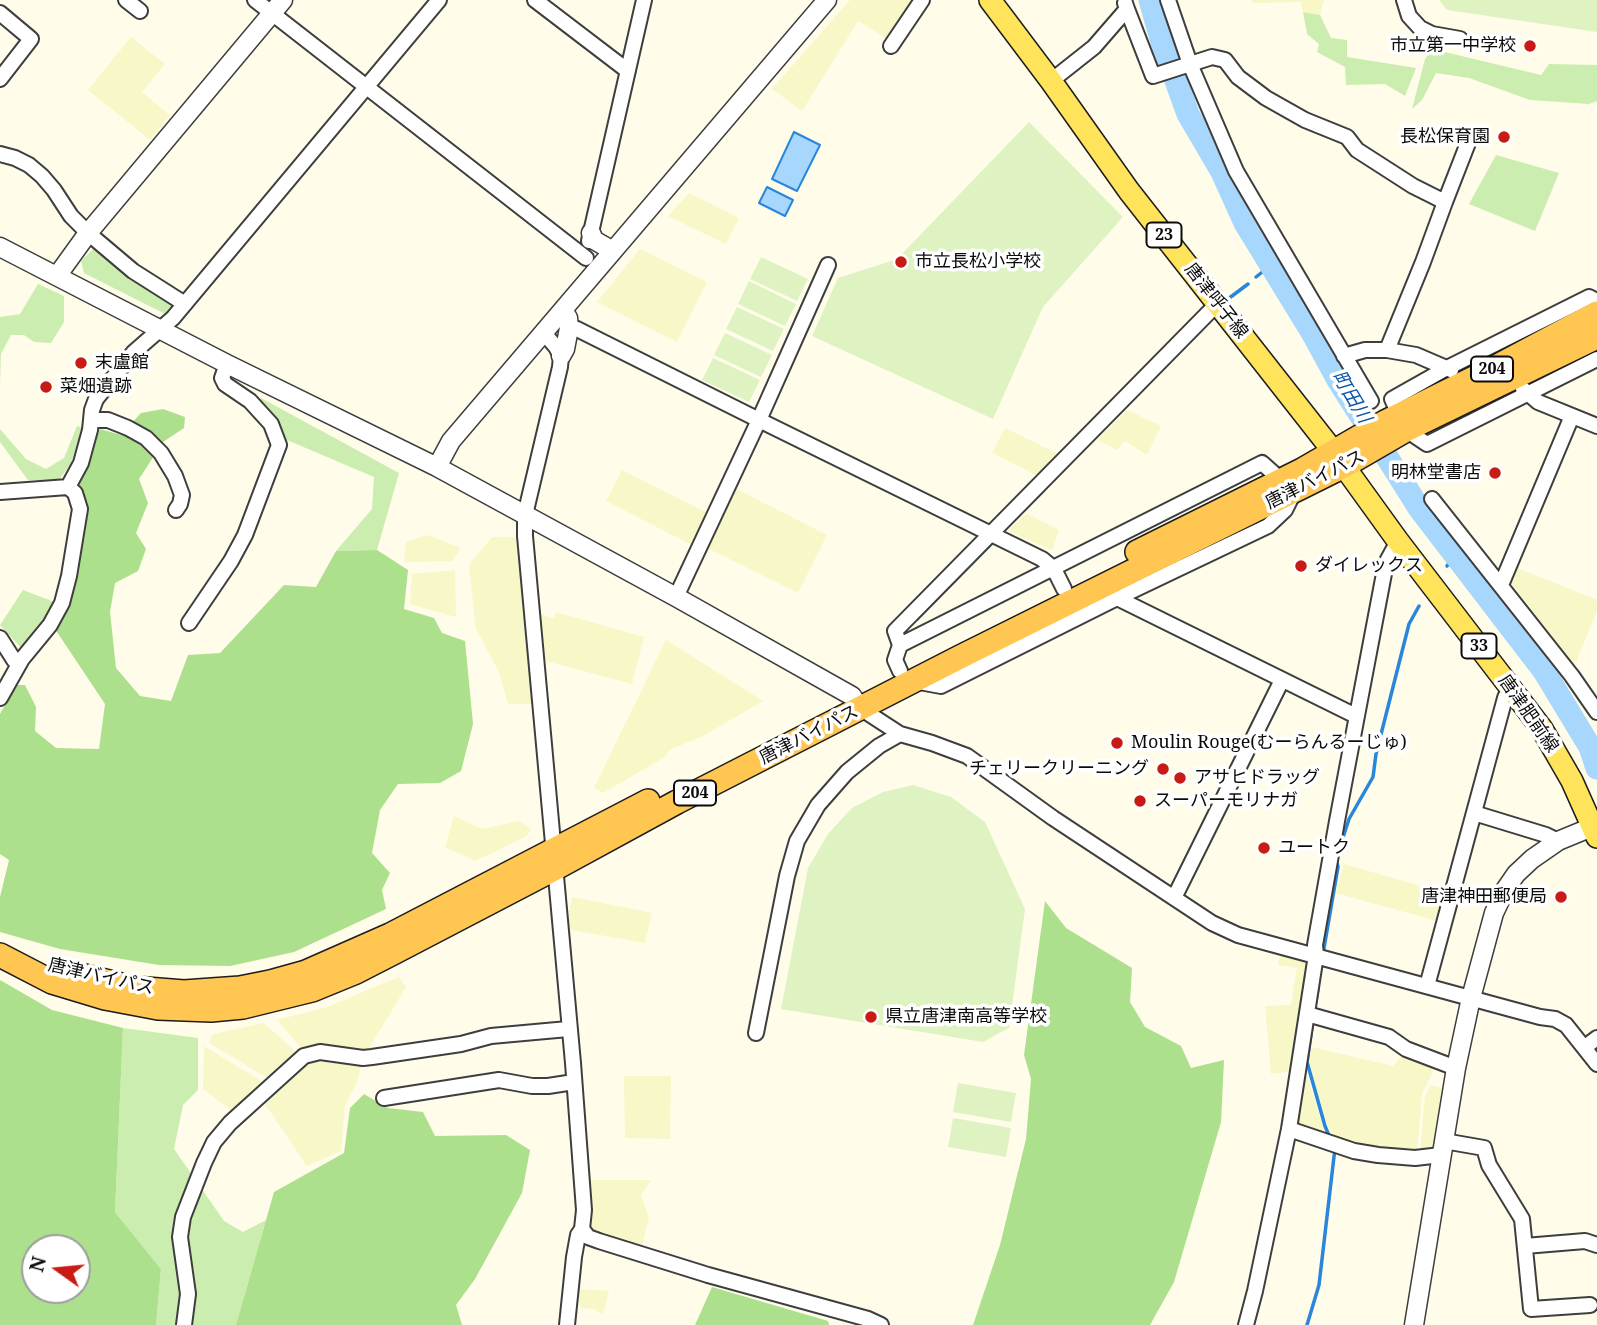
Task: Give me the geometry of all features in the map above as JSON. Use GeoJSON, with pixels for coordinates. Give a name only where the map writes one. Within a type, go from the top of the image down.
{"type":"FeatureCollection","features":[{"type":"Feature","properties":{"kind":"highway","name":"唐津バイパス"},"geometry":{"type":"LineString","coordinates":[[0,950],[134,988],[184,992],[240,988],[306,972],[677,802],[906,676],[1107,593],[1396,426],[1468,380],[1597,313]]}},
{"type":"Feature","properties":{"kind":"highway","name":"唐津バイパス"},"geometry":{"type":"LineString","coordinates":[[1396,426],[1520,386],[1597,337]]}},
{"type":"Feature","properties":{"kind":"highway","name":"唐津バイパス"},"geometry":{"type":"LineString","coordinates":[[906,676],[957,640],[1059,579],[1184,515],[1288,486]]}},
{"type":"Feature","properties":{"kind":"highway","name":"唐津バイパス"},"geometry":{"type":"LineString","coordinates":[[0,955],[52,982],[131,1004],[184,1010],[243,1006],[312,990],[356,972],[554,859]]}},
{"type":"Feature","properties":{"kind":"main road","name":"唐津呼子線"},"geometry":{"type":"LineString","coordinates":[[989,0],[1051,80],[1129,191],[1339,458]]}},
{"type":"Feature","properties":{"kind":"main road","name":"唐津肥前線"},"geometry":{"type":"LineString","coordinates":[[1339,458],[1398,541],[1542,729],[1572,781],[1595,832]]}},
{"type":"Feature","properties":{"kind":"street"},"geometry":{"type":"LineString","coordinates":[[126,0],[140,11]]}},
{"type":"Feature","properties":{"kind":"street"},"geometry":{"type":"LineString","coordinates":[[255,0],[277,6],[367,86],[586,258]]}},
{"type":"Feature","properties":{"kind":"street"},"geometry":{"type":"LineString","coordinates":[[68,487],[80,463],[96,399],[134,352],[173,318],[439,0]]}},
{"type":"Feature","properties":{"kind":"street"},"geometry":{"type":"LineString","coordinates":[[535,0],[628,71]]}},
{"type":"Feature","properties":{"kind":"street"},"geometry":{"type":"LineString","coordinates":[[592,276],[586,258],[644,0]]}},
{"type":"Feature","properties":{"kind":"street"},"geometry":{"type":"LineString","coordinates":[[437,467],[451,441],[827,0]]}},
{"type":"Feature","properties":{"kind":"street"},"geometry":{"type":"LineString","coordinates":[[891,47],[922,0]]}},
{"type":"Feature","properties":{"kind":"street"},"geometry":{"type":"LineString","coordinates":[[1168,0],[1190,64],[1236,172],[1371,401]]}},
{"type":"Feature","properties":{"kind":"street"},"geometry":{"type":"LineString","coordinates":[[1404,0],[1409,16],[1420,28],[1432,34],[1460,39]]}},
{"type":"Feature","properties":{"kind":"street"},"geometry":{"type":"LineString","coordinates":[[1051,80],[1094,47],[1126,4]]}},
{"type":"Feature","properties":{"kind":"street"},"geometry":{"type":"LineString","coordinates":[[1126,4],[1153,76],[1212,57],[1225,60],[1238,76],[1266,98],[1305,120],[1347,137],[1356,150],[1445,202]]}},
{"type":"Feature","properties":{"kind":"street"},"geometry":{"type":"LineString","coordinates":[[57,276],[88,233],[277,6]]}},
{"type":"Feature","properties":{"kind":"street"},"geometry":{"type":"LineString","coordinates":[[0,13],[32,39],[0,79]]}},
{"type":"Feature","properties":{"kind":"street"},"geometry":{"type":"LineString","coordinates":[[1387,350],[1468,143]]}},
{"type":"Feature","properties":{"kind":"street"},"geometry":{"type":"LineString","coordinates":[[0,154],[29,165],[42,176],[71,216],[88,233],[133,271],[185,304]]}},
{"type":"Feature","properties":{"kind":"street"},"geometry":{"type":"LineString","coordinates":[[591,233],[594,240],[613,251]]}},
{"type":"Feature","properties":{"kind":"street"},"geometry":{"type":"LineString","coordinates":[[0,247],[227,364],[437,467],[676,597],[856,702],[900,734],[967,756],[1054,818],[1212,923],[1238,934],[1555,1019],[1591,1042],[1597,1064]]}},
{"type":"Feature","properties":{"kind":"street"},"geometry":{"type":"LineString","coordinates":[[676,597],[828,265]]}},
{"type":"Feature","properties":{"kind":"street"},"geometry":{"type":"LineString","coordinates":[[1396,426],[1392,399],[1447,368],[1588,297],[1597,301]]}},
{"type":"Feature","properties":{"kind":"street"},"geometry":{"type":"LineString","coordinates":[[906,676],[895,660],[900,645],[895,631],[996,535],[1218,303]]}},
{"type":"Feature","properties":{"kind":"street"},"geometry":{"type":"LineString","coordinates":[[563,310],[569,327],[565,349],[561,356],[525,515],[584,1210],[582,1229],[573,1257],[567,1325]]}},
{"type":"Feature","properties":{"kind":"street"},"geometry":{"type":"LineString","coordinates":[[569,327],[996,535],[1042,559],[1059,579],[900,645]]}},
{"type":"Feature","properties":{"kind":"street"},"geometry":{"type":"LineString","coordinates":[[544,333],[561,356]]}},
{"type":"Feature","properties":{"kind":"street"},"geometry":{"type":"LineString","coordinates":[[1344,356],[1366,350],[1416,355],[1468,380]]}},
{"type":"Feature","properties":{"kind":"street"},"geometry":{"type":"LineString","coordinates":[[1597,359],[1520,386],[1538,402],[1597,426]]}},
{"type":"Feature","properties":{"kind":"street"},"geometry":{"type":"LineString","coordinates":[[189,623],[231,561],[245,535],[279,445],[271,424],[250,401],[225,384],[222,378],[227,364]]}},
{"type":"Feature","properties":{"kind":"street"},"geometry":{"type":"LineString","coordinates":[[1501,585],[1572,416]]}},
{"type":"Feature","properties":{"kind":"street"},"geometry":{"type":"LineString","coordinates":[[91,420],[108,420],[128,428],[146,438],[161,453],[175,476],[182,495],[176,510]]}},
{"type":"Feature","properties":{"kind":"street"},"geometry":{"type":"LineString","coordinates":[[0,492],[68,487],[75,493],[80,509],[62,603],[50,625],[22,659],[0,698]]}},
{"type":"Feature","properties":{"kind":"street"},"geometry":{"type":"LineString","coordinates":[[1433,499],[1572,676],[1597,712]]}},
{"type":"Feature","properties":{"kind":"street"},"geometry":{"type":"LineString","coordinates":[[1246,1325],[1313,1016],[1321,957],[1315,945],[1385,563],[1398,541]]}},
{"type":"Feature","properties":{"kind":"street"},"geometry":{"type":"LineString","coordinates":[[1107,593],[1356,716]]}},
{"type":"Feature","properties":{"kind":"street"},"geometry":{"type":"LineString","coordinates":[[0,638],[14,660],[22,659]]}},
{"type":"Feature","properties":{"kind":"street"},"geometry":{"type":"LineString","coordinates":[[1174,898],[1282,680]]}},
{"type":"Feature","properties":{"kind":"street"},"geometry":{"type":"LineString","coordinates":[[1427,986],[1510,687]]}},
{"type":"Feature","properties":{"kind":"street"},"geometry":{"type":"LineString","coordinates":[[756,1033],[787,876],[797,841],[818,805],[847,772],[879,746],[900,734]]}},
{"type":"Feature","properties":{"kind":"street"},"geometry":{"type":"LineString","coordinates":[[1474,813],[1558,841]]}},
{"type":"Feature","properties":{"kind":"street"},"geometry":{"type":"LineString","coordinates":[[1414,1325],[1456,1068],[1494,913],[1505,890],[1532,859],[1558,841],[1595,832]]}},
{"type":"Feature","properties":{"kind":"street"},"geometry":{"type":"LineString","coordinates":[[1313,1016],[1388,1037],[1406,1049],[1456,1068]]}},
{"type":"Feature","properties":{"kind":"street"},"geometry":{"type":"LineString","coordinates":[[184,1325],[188,1294],[180,1237],[183,1217],[209,1152],[230,1123],[304,1056],[320,1052],[373,1057],[461,1044],[491,1036],[568,1029]]}},
{"type":"Feature","properties":{"kind":"street"},"geometry":{"type":"LineString","coordinates":[[384,1098],[499,1080],[532,1086],[574,1082]]}},
{"type":"Feature","properties":{"kind":"street"},"geometry":{"type":"LineString","coordinates":[[1289,1129],[1378,1155],[1415,1158],[1443,1148],[1484,1148],[1489,1165],[1522,1219],[1531,1309],[1590,1306]]}},
{"type":"Feature","properties":{"kind":"street"},"geometry":{"type":"LineString","coordinates":[[582,1229],[588,1237],[598,1241],[881,1325]]}},
{"type":"Feature","properties":{"kind":"street"},"geometry":{"type":"LineString","coordinates":[[1525,1246],[1585,1241],[1597,1245]]}},
{"type":"Feature","properties":{"kind":"green space"},"geometry":{"type":"Polygon","coordinates":[[[850,0],[917,0],[890,41],[858,21],[802,111],[772,89],[850,0]]]}},
{"type":"Feature","properties":{"kind":"green space"},"geometry":{"type":"Polygon","coordinates":[[[1251,0],[1324,0],[1320,15],[1303,12],[1301,2],[1254,3],[1251,0]]]}},
{"type":"Feature","properties":{"kind":"green space"},"geometry":{"type":"Polygon","coordinates":[[[1439,0],[1597,0],[1597,32],[1447,10],[1439,0]]]}},
{"type":"Feature","properties":{"kind":"green space"},"geometry":{"type":"Polygon","coordinates":[[[1303,12],[1320,15],[1331,38],[1347,40],[1347,57],[1416,68],[1405,96],[1385,84],[1346,85],[1345,67],[1317,52],[1319,44],[1307,34],[1303,12]]]}},
{"type":"Feature","properties":{"kind":"green space"},"geometry":{"type":"Polygon","coordinates":[[[131,37],[165,64],[142,92],[170,115],[150,140],[88,90],[131,37]]]}},
{"type":"Feature","properties":{"kind":"green space"},"geometry":{"type":"Polygon","coordinates":[[[1432,49],[1541,75],[1549,64],[1597,65],[1597,101],[1589,104],[1530,100],[1469,78],[1436,73],[1422,100],[1412,109],[1425,59],[1432,49]]]}},
{"type":"Feature","properties":{"kind":"green space"},"geometry":{"type":"Polygon","coordinates":[[[1029,122],[1123,217],[1043,307],[993,419],[812,336],[838,278],[897,259],[1029,122]]]}},
{"type":"Feature","properties":{"kind":"green space"},"geometry":{"type":"Polygon","coordinates":[[[1496,155],[1559,173],[1535,231],[1469,204],[1496,155]]]}},
{"type":"Feature","properties":{"kind":"green space"},"geometry":{"type":"Polygon","coordinates":[[[689,193],[739,218],[726,244],[668,216],[689,193]]]}},
{"type":"Feature","properties":{"kind":"green space"},"geometry":{"type":"Polygon","coordinates":[[[96,246],[175,304],[167,315],[84,273],[81,261],[96,246]]]}},
{"type":"Feature","properties":{"kind":"green space"},"geometry":{"type":"Polygon","coordinates":[[[640,249],[707,282],[677,342],[597,302],[640,249]]]}},
{"type":"Feature","properties":{"kind":"green space"},"geometry":{"type":"Polygon","coordinates":[[[761,257],[808,279],[797,301],[750,279],[761,257]]]}},
{"type":"Feature","properties":{"kind":"green space"},"geometry":{"type":"Polygon","coordinates":[[[749,281],[796,304],[785,326],[738,304],[749,281]]]}},
{"type":"Feature","properties":{"kind":"green space"},"geometry":{"type":"Polygon","coordinates":[[[38,284],[64,296],[64,322],[51,343],[34,342],[24,335],[11,335],[1,354],[0,384],[0,317],[20,314],[38,284]]]}},
{"type":"Feature","properties":{"kind":"green space"},"geometry":{"type":"Polygon","coordinates":[[[737,307],[784,329],[773,351],[726,329],[737,307]]]}},
{"type":"Feature","properties":{"kind":"green space"},"geometry":{"type":"Polygon","coordinates":[[[725,333],[772,355],[761,377],[714,355],[725,333]]]}},
{"type":"Feature","properties":{"kind":"green space"},"geometry":{"type":"Polygon","coordinates":[[[713,358],[760,380],[749,402],[702,380],[713,358]]]}},
{"type":"Feature","properties":{"kind":"green space"},"geometry":{"type":"Polygon","coordinates":[[[261,398],[399,473],[377,550],[336,551],[372,509],[374,477],[287,440],[278,422],[259,402],[261,398]]]}},
{"type":"Feature","properties":{"kind":"green space"},"geometry":{"type":"Polygon","coordinates":[[[163,409],[185,417],[184,428],[163,442],[139,479],[148,503],[136,533],[146,549],[138,571],[115,583],[110,612],[116,668],[140,696],[171,701],[188,655],[220,653],[284,585],[316,587],[336,551],[377,550],[408,570],[404,609],[434,618],[442,633],[465,641],[473,724],[461,771],[440,783],[398,784],[380,810],[372,853],[390,873],[382,890],[386,909],[294,952],[230,966],[159,965],[60,949],[0,932],[0,897],[9,860],[0,854],[0,714],[15,685],[25,685],[36,707],[35,731],[56,748],[99,749],[105,704],[55,629],[75,580],[88,504],[78,481],[100,429],[121,435],[141,413],[163,409]]]}},
{"type":"Feature","properties":{"kind":"green space"},"geometry":{"type":"Polygon","coordinates":[[[1127,410],[1161,426],[1147,455],[1125,441],[1117,450],[1097,440],[1127,410]]]}},
{"type":"Feature","properties":{"kind":"green space"},"geometry":{"type":"Polygon","coordinates":[[[77,426],[84,428],[70,465],[58,481],[28,480],[0,442],[0,429],[26,459],[46,469],[64,458],[77,426]]]}},
{"type":"Feature","properties":{"kind":"green space"},"geometry":{"type":"Polygon","coordinates":[[[1005,428],[1062,456],[1040,477],[992,453],[1005,428]]]}},
{"type":"Feature","properties":{"kind":"green space"},"geometry":{"type":"Polygon","coordinates":[[[622,470],[710,514],[694,546],[606,501],[622,470]]]}},
{"type":"Feature","properties":{"kind":"green space"},"geometry":{"type":"Polygon","coordinates":[[[732,487],[827,535],[798,593],[703,546],[732,487]]]}},
{"type":"Feature","properties":{"kind":"green space"},"geometry":{"type":"Polygon","coordinates":[[[1026,513],[1059,530],[1052,550],[1008,531],[1026,513]]]}},
{"type":"Feature","properties":{"kind":"green space"},"geometry":{"type":"Polygon","coordinates":[[[427,535],[461,548],[452,561],[404,562],[406,542],[427,535]]]}},
{"type":"Feature","properties":{"kind":"green space"},"geometry":{"type":"Polygon","coordinates":[[[492,537],[517,537],[534,704],[508,704],[499,672],[476,629],[469,565],[492,537]]]}},
{"type":"Feature","properties":{"kind":"green space"},"geometry":{"type":"Polygon","coordinates":[[[1517,568],[1597,600],[1597,611],[1575,665],[1511,583],[1517,568]]]}},
{"type":"Feature","properties":{"kind":"green space"},"geometry":{"type":"Polygon","coordinates":[[[455,570],[456,617],[410,604],[412,574],[455,570]]]}},
{"type":"Feature","properties":{"kind":"green space"},"geometry":{"type":"Polygon","coordinates":[[[23,590],[57,603],[48,621],[23,650],[0,625],[23,590]]]}},
{"type":"Feature","properties":{"kind":"green space"},"geometry":{"type":"Polygon","coordinates":[[[556,612],[644,637],[632,684],[546,661],[539,614],[554,618],[556,612]]]}},
{"type":"Feature","properties":{"kind":"green space"},"geometry":{"type":"Polygon","coordinates":[[[666,640],[763,701],[703,736],[669,750],[665,757],[603,793],[594,788],[666,640]]]}},
{"type":"Feature","properties":{"kind":"green space"},"geometry":{"type":"Polygon","coordinates":[[[913,785],[951,797],[985,822],[1025,909],[1009,1028],[983,1042],[781,1009],[808,868],[828,834],[852,808],[883,792],[913,785]]]}},
{"type":"Feature","properties":{"kind":"green space"},"geometry":{"type":"Polygon","coordinates":[[[454,816],[482,829],[519,821],[531,829],[527,836],[475,861],[445,847],[454,816]]]}},
{"type":"Feature","properties":{"kind":"green space"},"geometry":{"type":"Polygon","coordinates":[[[1344,864],[1445,893],[1437,921],[1336,893],[1344,864]]]}},
{"type":"Feature","properties":{"kind":"green space"},"geometry":{"type":"Polygon","coordinates":[[[572,897],[652,913],[645,943],[566,929],[572,897]]]}},
{"type":"Feature","properties":{"kind":"green space"},"geometry":{"type":"Polygon","coordinates":[[[1045,901],[1066,928],[1132,968],[1130,1002],[1145,1027],[1181,1046],[1191,1068],[1224,1060],[1221,1122],[1174,1282],[1150,1325],[973,1325],[1000,1245],[1026,1139],[1031,1079],[1024,1055],[1045,901]]]}},
{"type":"Feature","properties":{"kind":"green space"},"geometry":{"type":"Polygon","coordinates":[[[1281,951],[1310,957],[1292,1071],[1271,1074],[1265,1006],[1291,1005],[1297,968],[1278,965],[1281,951]]]}},
{"type":"Feature","properties":{"kind":"green space"},"geometry":{"type":"Polygon","coordinates":[[[399,977],[406,987],[368,1050],[315,1044],[302,1049],[277,1020],[327,1007],[399,977]]]}},
{"type":"Feature","properties":{"kind":"green space"},"geometry":{"type":"Polygon","coordinates":[[[0,980],[52,1010],[123,1028],[115,1212],[161,1269],[156,1325],[0,1325],[0,980]]]}},
{"type":"Feature","properties":{"kind":"green space"},"geometry":{"type":"Polygon","coordinates":[[[264,1023],[296,1052],[269,1079],[209,1043],[213,1034],[264,1023]]]}},
{"type":"Feature","properties":{"kind":"green space"},"geometry":{"type":"Polygon","coordinates":[[[123,1028],[198,1038],[198,1090],[183,1105],[174,1149],[224,1221],[243,1232],[266,1220],[236,1325],[156,1325],[161,1269],[115,1212],[123,1028]]]}},
{"type":"Feature","properties":{"kind":"green space"},"geometry":{"type":"Polygon","coordinates":[[[204,1046],[263,1082],[232,1111],[203,1089],[204,1046]]]}},
{"type":"Feature","properties":{"kind":"green space"},"geometry":{"type":"Polygon","coordinates":[[[1312,1047],[1393,1066],[1404,1053],[1436,1065],[1422,1094],[1417,1152],[1364,1150],[1335,1142],[1308,1063],[1312,1047]]]}},
{"type":"Feature","properties":{"kind":"green space"},"geometry":{"type":"Polygon","coordinates":[[[318,1061],[361,1066],[357,1082],[345,1105],[341,1151],[307,1166],[265,1104],[307,1065],[318,1061]]]}},
{"type":"Feature","properties":{"kind":"green space"},"geometry":{"type":"Polygon","coordinates":[[[1304,1066],[1327,1139],[1295,1129],[1304,1066]]]}},
{"type":"Feature","properties":{"kind":"green space"},"geometry":{"type":"Polygon","coordinates":[[[624,1076],[671,1076],[670,1139],[625,1138],[624,1076]]]}},
{"type":"Feature","properties":{"kind":"green space"},"geometry":{"type":"Polygon","coordinates":[[[958,1083],[1016,1093],[1011,1122],[953,1112],[958,1083]]]}},
{"type":"Feature","properties":{"kind":"green space"},"geometry":{"type":"Polygon","coordinates":[[[1431,1085],[1442,1088],[1433,1147],[1420,1152],[1425,1096],[1431,1085]]]}},
{"type":"Feature","properties":{"kind":"green space"},"geometry":{"type":"Polygon","coordinates":[[[364,1094],[388,1108],[423,1112],[435,1136],[506,1135],[530,1150],[522,1193],[475,1279],[456,1305],[462,1325],[236,1325],[274,1192],[344,1153],[350,1108],[364,1094]]]}},
{"type":"Feature","properties":{"kind":"green space"},"geometry":{"type":"Polygon","coordinates":[[[953,1118],[1011,1128],[1006,1157],[948,1147],[953,1118]]]}},
{"type":"Feature","properties":{"kind":"green space"},"geometry":{"type":"Polygon","coordinates":[[[588,1180],[651,1180],[641,1195],[649,1218],[642,1245],[600,1235],[592,1228],[588,1180]]]}},
{"type":"Feature","properties":{"kind":"green space"},"geometry":{"type":"Polygon","coordinates":[[[712,1287],[828,1321],[829,1325],[695,1325],[712,1287]]]}},
{"type":"Feature","properties":{"kind":"green space"},"geometry":{"type":"Polygon","coordinates":[[[577,1289],[609,1291],[603,1315],[594,1309],[581,1308],[577,1289]]]}},
{"type":"Feature","properties":{"kind":"water"},"geometry":{"type":"Polygon","coordinates":[[[794,132],[820,145],[797,191],[772,179],[794,132]]]}},
{"type":"Feature","properties":{"kind":"water"},"geometry":{"type":"Polygon","coordinates":[[[767,187],[793,200],[785,216],[759,203],[767,187]]]}},
{"type":"Feature","properties":{"kind":"waterway","name":"町田川"},"geometry":{"type":"LineString","coordinates":[[1150,0],[1188,114],[1222,172],[1245,223],[1338,380],[1419,508],[1544,671],[1590,747],[1597,768]]}},
{"type":"Feature","properties":{"kind":"waterway"},"geometry":{"type":"LineString","coordinates":[[1256,277],[1271,265]]}},
{"type":"Feature","properties":{"kind":"waterway"},"geometry":{"type":"LineString","coordinates":[[1228,299],[1248,284]]}},
{"type":"Feature","properties":{"kind":"waterway"},"geometry":{"type":"LineString","coordinates":[[999,535],[1043,491]]}},
{"type":"Feature","properties":{"kind":"waterway"},"geometry":{"type":"LineString","coordinates":[[917,619],[994,541]]}},
{"type":"Feature","properties":{"kind":"waterway"},"geometry":{"type":"LineString","coordinates":[[1447,566],[1455,554]]}},
{"type":"Feature","properties":{"kind":"waterway"},"geometry":{"type":"LineString","coordinates":[[1323,954],[1338,867],[1336,859],[1349,819],[1373,777],[1376,754],[1409,624],[1419,606]]}},
{"type":"Feature","properties":{"kind":"waterway"},"geometry":{"type":"LineString","coordinates":[[1314,1012],[1318,989]]}},
{"type":"Feature","properties":{"kind":"waterway"},"geometry":{"type":"LineString","coordinates":[[1313,1020],[1307,1062],[1330,1138]]}},
{"type":"Feature","properties":{"kind":"waterway"},"geometry":{"type":"LineString","coordinates":[[1307,1325],[1319,1285],[1335,1148]]}},
{"type":"Feature","properties":{"kind":"place","name":"市立第一中学校"},"geometry":{"type":"Point","coordinates":[1530,46]}},
{"type":"Feature","properties":{"kind":"place","name":"長松保育園"},"geometry":{"type":"Point","coordinates":[1504,137]}},
{"type":"Feature","properties":{"kind":"place","name":"市立長松小学校"},"geometry":{"type":"Point","coordinates":[901,262]}},
{"type":"Feature","properties":{"kind":"place","name":"末盧館"},"geometry":{"type":"Point","coordinates":[81,363]}},
{"type":"Feature","properties":{"kind":"place","name":"菜畑遺跡"},"geometry":{"type":"Point","coordinates":[46,387]}},
{"type":"Feature","properties":{"kind":"place","name":"明林堂書店"},"geometry":{"type":"Point","coordinates":[1495,473]}},
{"type":"Feature","properties":{"kind":"place","name":"ダイレックス"},"geometry":{"type":"Point","coordinates":[1301,566]}},
{"type":"Feature","properties":{"kind":"place","name":"Moulin Rouge(むーらんるーじゅ)"},"geometry":{"type":"Point","coordinates":[1117,743]}},
{"type":"Feature","properties":{"kind":"place","name":"チェリークリーニング"},"geometry":{"type":"Point","coordinates":[1163,769]}},
{"type":"Feature","properties":{"kind":"place","name":"アサヒドラッグ"},"geometry":{"type":"Point","coordinates":[1180,778]}},
{"type":"Feature","properties":{"kind":"place","name":"スーパーモリナガ"},"geometry":{"type":"Point","coordinates":[1140,801]}},
{"type":"Feature","properties":{"kind":"place","name":"ユートク"},"geometry":{"type":"Point","coordinates":[1264,848]}},
{"type":"Feature","properties":{"kind":"place","name":"唐津神田郵便局"},"geometry":{"type":"Point","coordinates":[1561,897]}},
{"type":"Feature","properties":{"kind":"place","name":"県立唐津南高等学校"},"geometry":{"type":"Point","coordinates":[871,1017]}}]}
